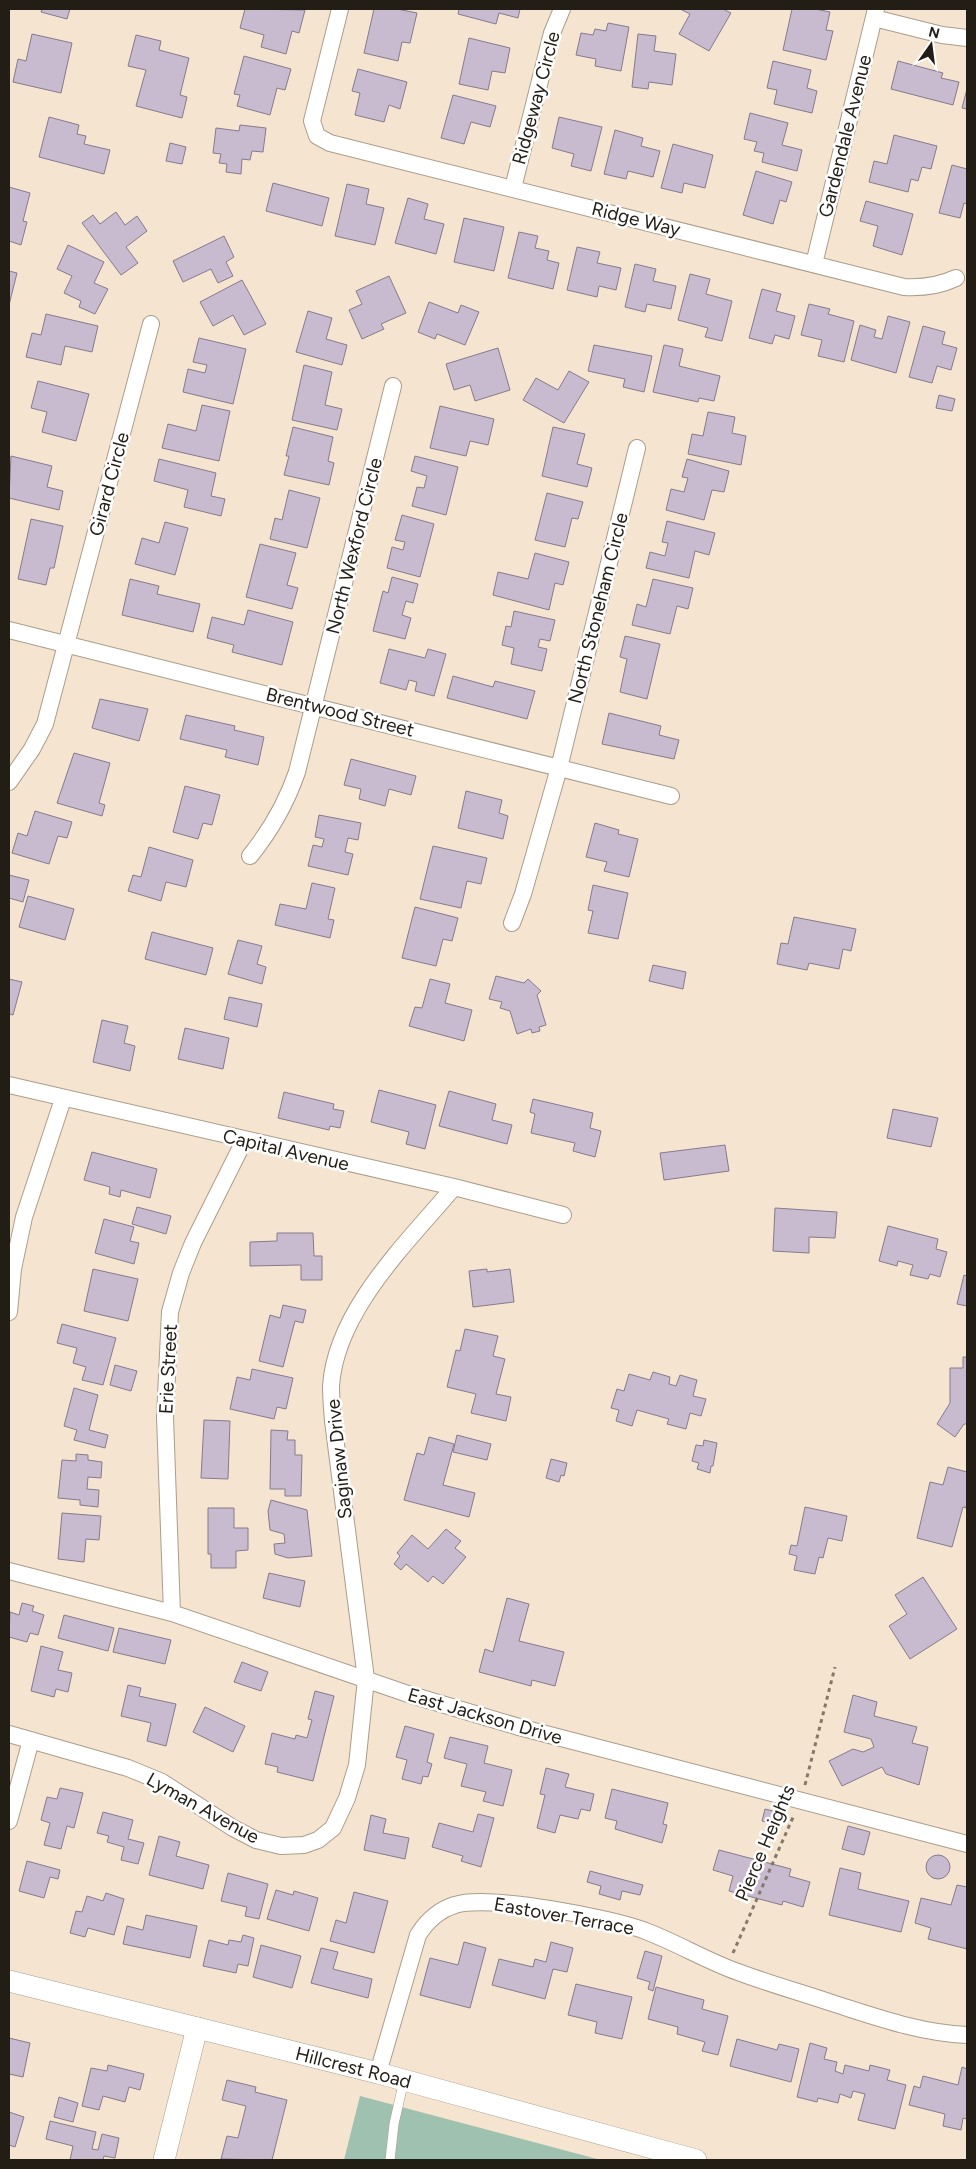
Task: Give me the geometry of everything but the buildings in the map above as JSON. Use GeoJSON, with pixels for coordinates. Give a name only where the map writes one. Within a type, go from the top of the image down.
{"type":"FeatureCollection","features":[{"type":"Feature","properties":{"kind":"street","name":"Ridge Way"},"geometry":{"type":"LineString","coordinates":[[340,9],[312,121],[317,136],[330,143],[904,287],[943,284],[956,278]]}},
{"type":"Feature","properties":{"kind":"street","name":"Ridgeway Circle"},"geometry":{"type":"LineString","coordinates":[[513,188],[552,33],[562,9]]}},
{"type":"Feature","properties":{"kind":"street"},"geometry":{"type":"LineString","coordinates":[[875,13],[942,35],[967,38]]}},
{"type":"Feature","properties":{"kind":"street","name":"Gardendale Avenue"},"geometry":{"type":"LineString","coordinates":[[814,264],[875,13]]}},
{"type":"Feature","properties":{"kind":"street","name":"Girard Circle"},"geometry":{"type":"LineString","coordinates":[[9,782],[32,749],[45,724],[151,324]]}},
{"type":"Feature","properties":{"kind":"street","name":"North Wexford Circle"},"geometry":{"type":"LineString","coordinates":[[250,856],[266,836],[287,800],[314,706],[393,386]]}},
{"type":"Feature","properties":{"kind":"street","name":"North Stoneham Circle"},"geometry":{"type":"LineString","coordinates":[[512,923],[523,894],[559,768],[637,448]]}},
{"type":"Feature","properties":{"kind":"street","name":"Brentwood Street"},"geometry":{"type":"LineString","coordinates":[[9,630],[671,796]]}},
{"type":"Feature","properties":{"kind":"street","name":"Capital Avenue"},"geometry":{"type":"LineString","coordinates":[[9,1085],[454,1187],[563,1215]]}},
{"type":"Feature","properties":{"kind":"street"},"geometry":{"type":"LineString","coordinates":[[9,1312],[13,1269],[24,1217],[64,1099]]}},
{"type":"Feature","properties":{"kind":"street","name":"Erie Street"},"geometry":{"type":"LineString","coordinates":[[172,1613],[165,1417],[170,1312],[181,1273],[193,1243],[244,1140]]}},
{"type":"Feature","properties":{"kind":"street","name":"Saginaw Drive"},"geometry":{"type":"LineString","coordinates":[[366,1679],[333,1421],[331,1386],[336,1358],[344,1337],[366,1295],[380,1275],[454,1187]]}},
{"type":"Feature","properties":{"kind":"street","name":"East Jackson Drive"},"geometry":{"type":"LineString","coordinates":[[9,1571],[172,1613],[366,1679],[518,1727],[967,1844]]}},
{"type":"Feature","properties":{"kind":"street","name":"Lyman Avenue"},"geometry":{"type":"LineString","coordinates":[[9,1734],[128,1768],[162,1782],[233,1828],[256,1840],[281,1846],[304,1845],[318,1840],[333,1828],[347,1798],[357,1765],[366,1679]]}},
{"type":"Feature","properties":{"kind":"street"},"geometry":{"type":"LineString","coordinates":[[9,1821],[31,1740]]}},
{"type":"Feature","properties":{"kind":"street","name":"Eastover Terrace"},"geometry":{"type":"LineString","coordinates":[[378,2073],[418,1935],[427,1921],[442,1910],[456,1904],[478,1901],[497,1902],[604,1919],[646,1931],[726,1967],[900,2025],[938,2034],[967,2036]]}},
{"type":"Feature","properties":{"kind":"street","name":"Hillcrest Road"},"geometry":{"type":"LineString","coordinates":[[9,1981],[378,2073],[696,2160]]}},
{"type":"Feature","properties":{"kind":"street"},"geometry":{"type":"LineString","coordinates":[[164,2160],[197,2028]]}},
{"type":"Feature","properties":{"kind":"lane"},"geometry":{"type":"LineString","coordinates":[[390,2160],[394,2124],[404,2080]]}},
{"type":"Feature","properties":{"kind":"path","name":"Pierce Heights"},"geometry":{"type":"LineString","coordinates":[[726,1967],[801,1801],[835,1667]]}},
{"type":"Feature","properties":{"kind":"green space"},"geometry":{"type":"Polygon","coordinates":[[[360,2096],[601,2160],[344,2160],[360,2096]]]}}]}
